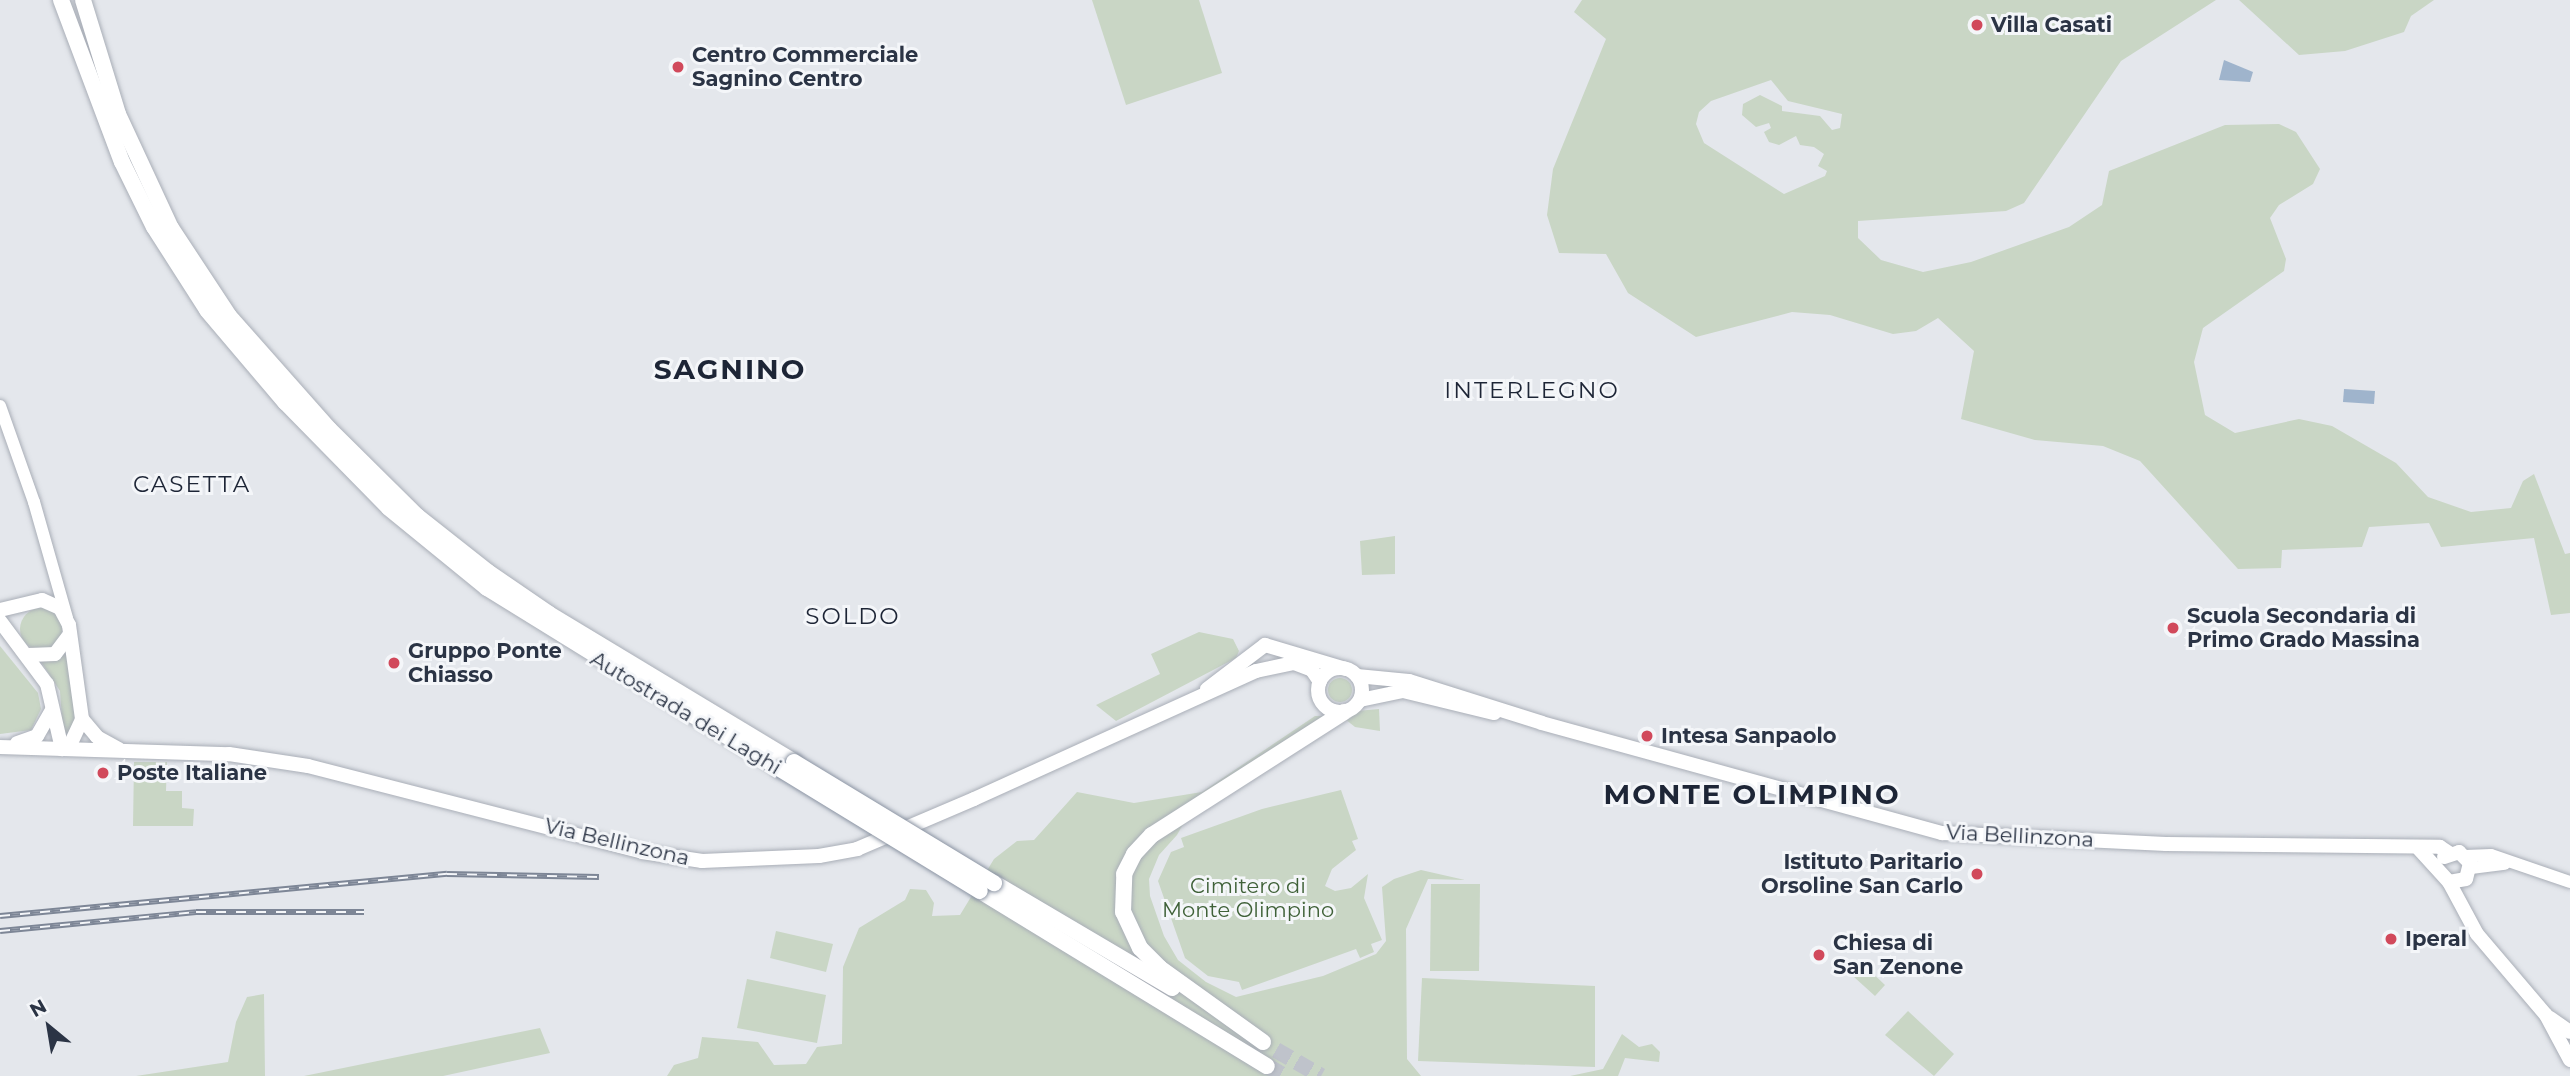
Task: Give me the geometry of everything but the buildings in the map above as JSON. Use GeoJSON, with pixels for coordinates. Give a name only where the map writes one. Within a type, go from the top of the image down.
{"type":"FeatureCollection","features":[{"type":"Feature","properties":{"kind":"highway","name":"Autostrada dei Laghi"},"geometry":{"type":"LineString","coordinates":[[61,0],[122,162],[158,235],[220,327],[303,412],[389,508],[487,588],[987,887],[1267,1066]]}},
{"type":"Feature","properties":{"kind":"highway","name":"Autostrada dei Laghi"},"geometry":{"type":"LineString","coordinates":[[85,8],[128,140],[171,228],[229,316],[303,412]]}},
{"type":"Feature","properties":{"kind":"highway","name":"Autostrada dei Laghi"},"geometry":{"type":"LineString","coordinates":[[987,887],[1270,1046],[1160,968],[1140,948],[1123,912],[1124,874],[1134,853],[1153,835],[1344,712]]}},
{"type":"Feature","properties":{"kind":"main road"},"geometry":{"type":"LineString","coordinates":[[14,638],[18,616],[36,601]]}},
{"type":"Feature","properties":{"kind":"main road"},"geometry":{"type":"LineString","coordinates":[[0,610],[36,601],[60,608],[67,619],[82,719],[97,737],[121,750]]}},
{"type":"Feature","properties":{"kind":"main road"},"geometry":{"type":"LineString","coordinates":[[0,621],[29,655],[47,684],[62,748],[71,743],[82,719]]}},
{"type":"Feature","properties":{"kind":"main road"},"geometry":{"type":"LineString","coordinates":[[29,655],[55,654],[70,635]]}},
{"type":"Feature","properties":{"kind":"main road","name":"Via Bellinzona"},"geometry":{"type":"LineString","coordinates":[[1206,690],[1265,645],[1351,673],[1409,681],[1511,715],[1942,832],[2166,844],[2418,849],[2440,847],[2468,867]]}},
{"type":"Feature","properties":{"kind":"main road"},"geometry":{"type":"LineString","coordinates":[[1250,654],[1261,669]]}},
{"type":"Feature","properties":{"kind":"main road","name":"Via Bellinzona"},"geometry":{"type":"LineString","coordinates":[[3,747],[229,754],[308,766],[642,852],[702,861],[819,856],[857,849],[974,799],[1206,690],[1261,669],[1294,663],[1312,670],[1320,682]]}},
{"type":"Feature","properties":{"kind":"main road"},"geometry":{"type":"LineString","coordinates":[[1329,671],[1351,673],[1362,688],[1360,700],[1344,712],[1324,705],[1320,682],[1329,671]]}},
{"type":"Feature","properties":{"kind":"main road","name":"Via Bellinzona"},"geometry":{"type":"LineString","coordinates":[[1360,700],[1403,691],[1482,712],[1511,715]]}},
{"type":"Feature","properties":{"kind":"main road"},"geometry":{"type":"LineString","coordinates":[[3,747],[37,736],[52,710]]}},
{"type":"Feature","properties":{"kind":"main road"},"geometry":{"type":"LineString","coordinates":[[2418,849],[2440,869],[2466,908],[2477,934],[2546,1016],[2570,1060]]}},
{"type":"Feature","properties":{"kind":"main road"},"geometry":{"type":"LineString","coordinates":[[2440,869],[2449,853]]}},
{"type":"Feature","properties":{"kind":"main road"},"geometry":{"type":"LineString","coordinates":[[2449,883],[2468,867]]}},
{"type":"Feature","properties":{"kind":"main road"},"geometry":{"type":"LineString","coordinates":[[2466,908],[2468,867]]}},
{"type":"Feature","properties":{"kind":"main road"},"geometry":{"type":"LineString","coordinates":[[2546,1016],[2570,1032]]}},
{"type":"Feature","properties":{"kind":"street"},"geometry":{"type":"LineString","coordinates":[[0,406],[57,579],[67,619]]}},
{"type":"Feature","properties":{"kind":"street"},"geometry":{"type":"LineString","coordinates":[[36,601],[54,591],[57,579]]}},
{"type":"Feature","properties":{"kind":"street"},"geometry":{"type":"LineString","coordinates":[[2468,867],[2510,863],[2570,883]]}},
{"type":"Feature","properties":{"kind":"green space"},"geometry":{"type":"Polygon","coordinates":[[[1092,0],[1199,0],[1222,73],[1126,105],[1092,0]]]}},
{"type":"Feature","properties":{"kind":"green space"},"geometry":{"type":"Polygon","coordinates":[[[1582,0],[2216,0],[2121,61],[2024,203],[2006,211],[1858,221],[1858,238],[1881,260],[1923,272],[1971,262],[2069,227],[2102,205],[2109,171],[2225,125],[2279,124],[2296,132],[2320,169],[2313,184],[2279,205],[2270,218],[2286,259],[2284,271],[2203,328],[2194,362],[2205,415],[2235,433],[2299,419],[2332,426],[2396,463],[2428,497],[2471,512],[2511,508],[2523,481],[2534,474],[2565,554],[2570,553],[2570,613],[2551,615],[2534,538],[2441,547],[2429,523],[2369,527],[2362,547],[2282,550],[2281,568],[2238,569],[2140,461],[2103,446],[2035,440],[1961,419],[1974,351],[1938,318],[1916,331],[1893,334],[1830,315],[1792,312],[1696,337],[1628,293],[1606,254],[1559,253],[1547,215],[1553,169],[1606,39],[1574,12],[1582,0]],[[1771,80],[1711,101],[1699,112],[1696,124],[1704,143],[1784,194],[1825,176],[1827,171],[1818,166],[1824,154],[1814,147],[1800,145],[1796,136],[1779,145],[1769,142],[1764,132],[1771,128],[1769,123],[1756,127],[1742,115],[1743,104],[1760,95],[1782,106],[1782,111],[1820,116],[1832,130],[1840,128],[1842,114],[1788,101],[1771,80]]]}},
{"type":"Feature","properties":{"kind":"green space"},"geometry":{"type":"Polygon","coordinates":[[[2239,0],[2434,0],[2411,16],[2404,32],[2345,51],[2299,55],[2239,0]]]}},
{"type":"Feature","properties":{"kind":"green space"},"geometry":{"type":"Polygon","coordinates":[[[1395,536],[1395,574],[1362,575],[1360,541],[1395,536]]]}},
{"type":"Feature","properties":{"kind":"green space"},"geometry":{"type":"Polygon","coordinates":[[[41,608],[56,614],[62,629],[56,644],[41,650],[26,644],[20,629],[26,614],[41,608]]]}},
{"type":"Feature","properties":{"kind":"green space"},"geometry":{"type":"Polygon","coordinates":[[[1199,632],[1233,639],[1239,651],[1236,658],[1116,721],[1096,705],[1160,674],[1151,654],[1199,632]]]}},
{"type":"Feature","properties":{"kind":"green space"},"geometry":{"type":"Polygon","coordinates":[[[0,646],[38,693],[41,709],[31,730],[0,734],[0,646]]]}},
{"type":"Feature","properties":{"kind":"green space"},"geometry":{"type":"Polygon","coordinates":[[[68,650],[75,723],[69,733],[63,733],[60,691],[40,660],[55,660],[68,650]]]}},
{"type":"Feature","properties":{"kind":"green space"},"geometry":{"type":"Polygon","coordinates":[[[1340,678],[1351,685],[1352,690],[1345,701],[1340,702],[1329,695],[1328,690],[1335,679],[1340,678]]]}},
{"type":"Feature","properties":{"kind":"green space"},"geometry":{"type":"Polygon","coordinates":[[[1379,709],[1380,731],[1355,727],[1345,719],[1357,711],[1379,709]]]}},
{"type":"Feature","properties":{"kind":"green space"},"geometry":{"type":"Polygon","coordinates":[[[1315,716],[1326,716],[1197,799],[1177,835],[1159,855],[1149,879],[1150,896],[1164,936],[1178,960],[1206,982],[1236,997],[1323,976],[1376,954],[1386,941],[1382,887],[1394,879],[1421,870],[1465,880],[1428,879],[1406,929],[1407,1059],[1421,1076],[667,1076],[674,1065],[698,1058],[702,1037],[758,1042],[774,1065],[806,1064],[817,1047],[842,1044],[843,967],[859,928],[905,900],[910,889],[926,890],[934,903],[932,916],[960,915],[994,859],[1017,841],[1034,840],[1077,792],[1134,803],[1202,792],[1315,716]]]}},
{"type":"Feature","properties":{"kind":"green space"},"geometry":{"type":"Polygon","coordinates":[[[134,762],[167,762],[166,791],[182,791],[182,808],[194,809],[193,826],[133,826],[134,762]]]}},
{"type":"Feature","properties":{"kind":"green space","name":"Cimitero di Monte Olimpino"},"geometry":{"type":"Polygon","coordinates":[[[1341,790],[1358,839],[1352,841],[1356,850],[1332,869],[1325,886],[1335,891],[1351,888],[1368,874],[1364,898],[1382,940],[1371,944],[1374,952],[1360,958],[1356,949],[1242,990],[1239,982],[1208,976],[1185,958],[1158,881],[1171,852],[1184,847],[1181,838],[1262,809],[1341,790]]]}},
{"type":"Feature","properties":{"kind":"green space"},"geometry":{"type":"Polygon","coordinates":[[[1431,884],[1480,884],[1479,971],[1430,971],[1431,884]]]}},
{"type":"Feature","properties":{"kind":"green space"},"geometry":{"type":"Polygon","coordinates":[[[776,931],[833,944],[826,972],[770,958],[776,931]]]}},
{"type":"Feature","properties":{"kind":"green space"},"geometry":{"type":"Polygon","coordinates":[[[1865,966],[1885,985],[1875,996],[1854,977],[1865,966]]]}},
{"type":"Feature","properties":{"kind":"green space"},"geometry":{"type":"Polygon","coordinates":[[[1422,978],[1595,986],[1595,1067],[1418,1061],[1422,978]]]}},
{"type":"Feature","properties":{"kind":"green space"},"geometry":{"type":"Polygon","coordinates":[[[747,979],[826,995],[817,1043],[737,1028],[747,979]]]}},
{"type":"Feature","properties":{"kind":"green space"},"geometry":{"type":"Polygon","coordinates":[[[264,994],[265,1076],[136,1076],[228,1062],[236,1022],[247,997],[264,994]]]}},
{"type":"Feature","properties":{"kind":"green space"},"geometry":{"type":"Polygon","coordinates":[[[1908,1011],[1954,1054],[1934,1076],[1885,1035],[1908,1011]]]}},
{"type":"Feature","properties":{"kind":"green space"},"geometry":{"type":"Polygon","coordinates":[[[540,1028],[550,1053],[443,1076],[304,1076],[540,1028]]]}},
{"type":"Feature","properties":{"kind":"green space"},"geometry":{"type":"Polygon","coordinates":[[[1622,1034],[1639,1047],[1652,1044],[1660,1052],[1659,1062],[1625,1058],[1618,1076],[1570,1076],[1603,1069],[1622,1034]]]}},
{"type":"Feature","properties":{"kind":"water"},"geometry":{"type":"Polygon","coordinates":[[[2224,60],[2253,72],[2250,82],[2219,80],[2224,60]]]}},
{"type":"Feature","properties":{"kind":"water"},"geometry":{"type":"Polygon","coordinates":[[[2344,389],[2375,391],[2374,404],[2343,402],[2344,389]]]}},
{"type":"Feature","properties":{"kind":"tunnel"},"geometry":{"type":"LineString","coordinates":[[1276,1050],[1321,1076]]}},
{"type":"Feature","properties":{"kind":"tunnel"},"geometry":{"type":"LineString","coordinates":[[1267,1066],[1284,1076]]}},
{"type":"Feature","properties":{"kind":"railway"},"geometry":{"type":"LineString","coordinates":[[0,916],[447,874],[599,877]]}},
{"type":"Feature","properties":{"kind":"railway"},"geometry":{"type":"LineString","coordinates":[[0,931],[196,912],[364,912]]}},
{"type":"Feature","properties":{"kind":"place","name":"Villa Casati"},"geometry":{"type":"Point","coordinates":[1977,25]}},
{"type":"Feature","properties":{"kind":"place","name":"Centro Commerciale Sagnino Centro"},"geometry":{"type":"Point","coordinates":[678,67]}},
{"type":"Feature","properties":{"kind":"place","name":"Scuola Secondaria di Primo Grado Massina"},"geometry":{"type":"Point","coordinates":[2173,628]}},
{"type":"Feature","properties":{"kind":"place","name":"Gruppo Ponte Chiasso"},"geometry":{"type":"Point","coordinates":[394,663]}},
{"type":"Feature","properties":{"kind":"place","name":"Intesa Sanpaolo"},"geometry":{"type":"Point","coordinates":[1647,736]}},
{"type":"Feature","properties":{"kind":"place","name":"Poste Italiane"},"geometry":{"type":"Point","coordinates":[103,773]}},
{"type":"Feature","properties":{"kind":"place","name":"Istituto Paritario Orsoline San Carlo"},"geometry":{"type":"Point","coordinates":[1977,874]}},
{"type":"Feature","properties":{"kind":"place","name":"Iperal"},"geometry":{"type":"Point","coordinates":[2391,939]}},
{"type":"Feature","properties":{"kind":"place","name":"Chiesa di San Zenone"},"geometry":{"type":"Point","coordinates":[1819,955]}},
{"type":"Feature","properties":{"kind":"district","name":"SAGNINO"},"geometry":{"type":"Point","coordinates":[730,369]}},
{"type":"Feature","properties":{"kind":"district","name":"INTERLEGNO"},"geometry":{"type":"Point","coordinates":[1532,390]}},
{"type":"Feature","properties":{"kind":"district","name":"CASETTA"},"geometry":{"type":"Point","coordinates":[192,484]}},
{"type":"Feature","properties":{"kind":"district","name":"SOLDO"},"geometry":{"type":"Point","coordinates":[853,616]}},
{"type":"Feature","properties":{"kind":"district","name":"MONTE OLIMPINO"},"geometry":{"type":"Point","coordinates":[1752,794]}}]}
